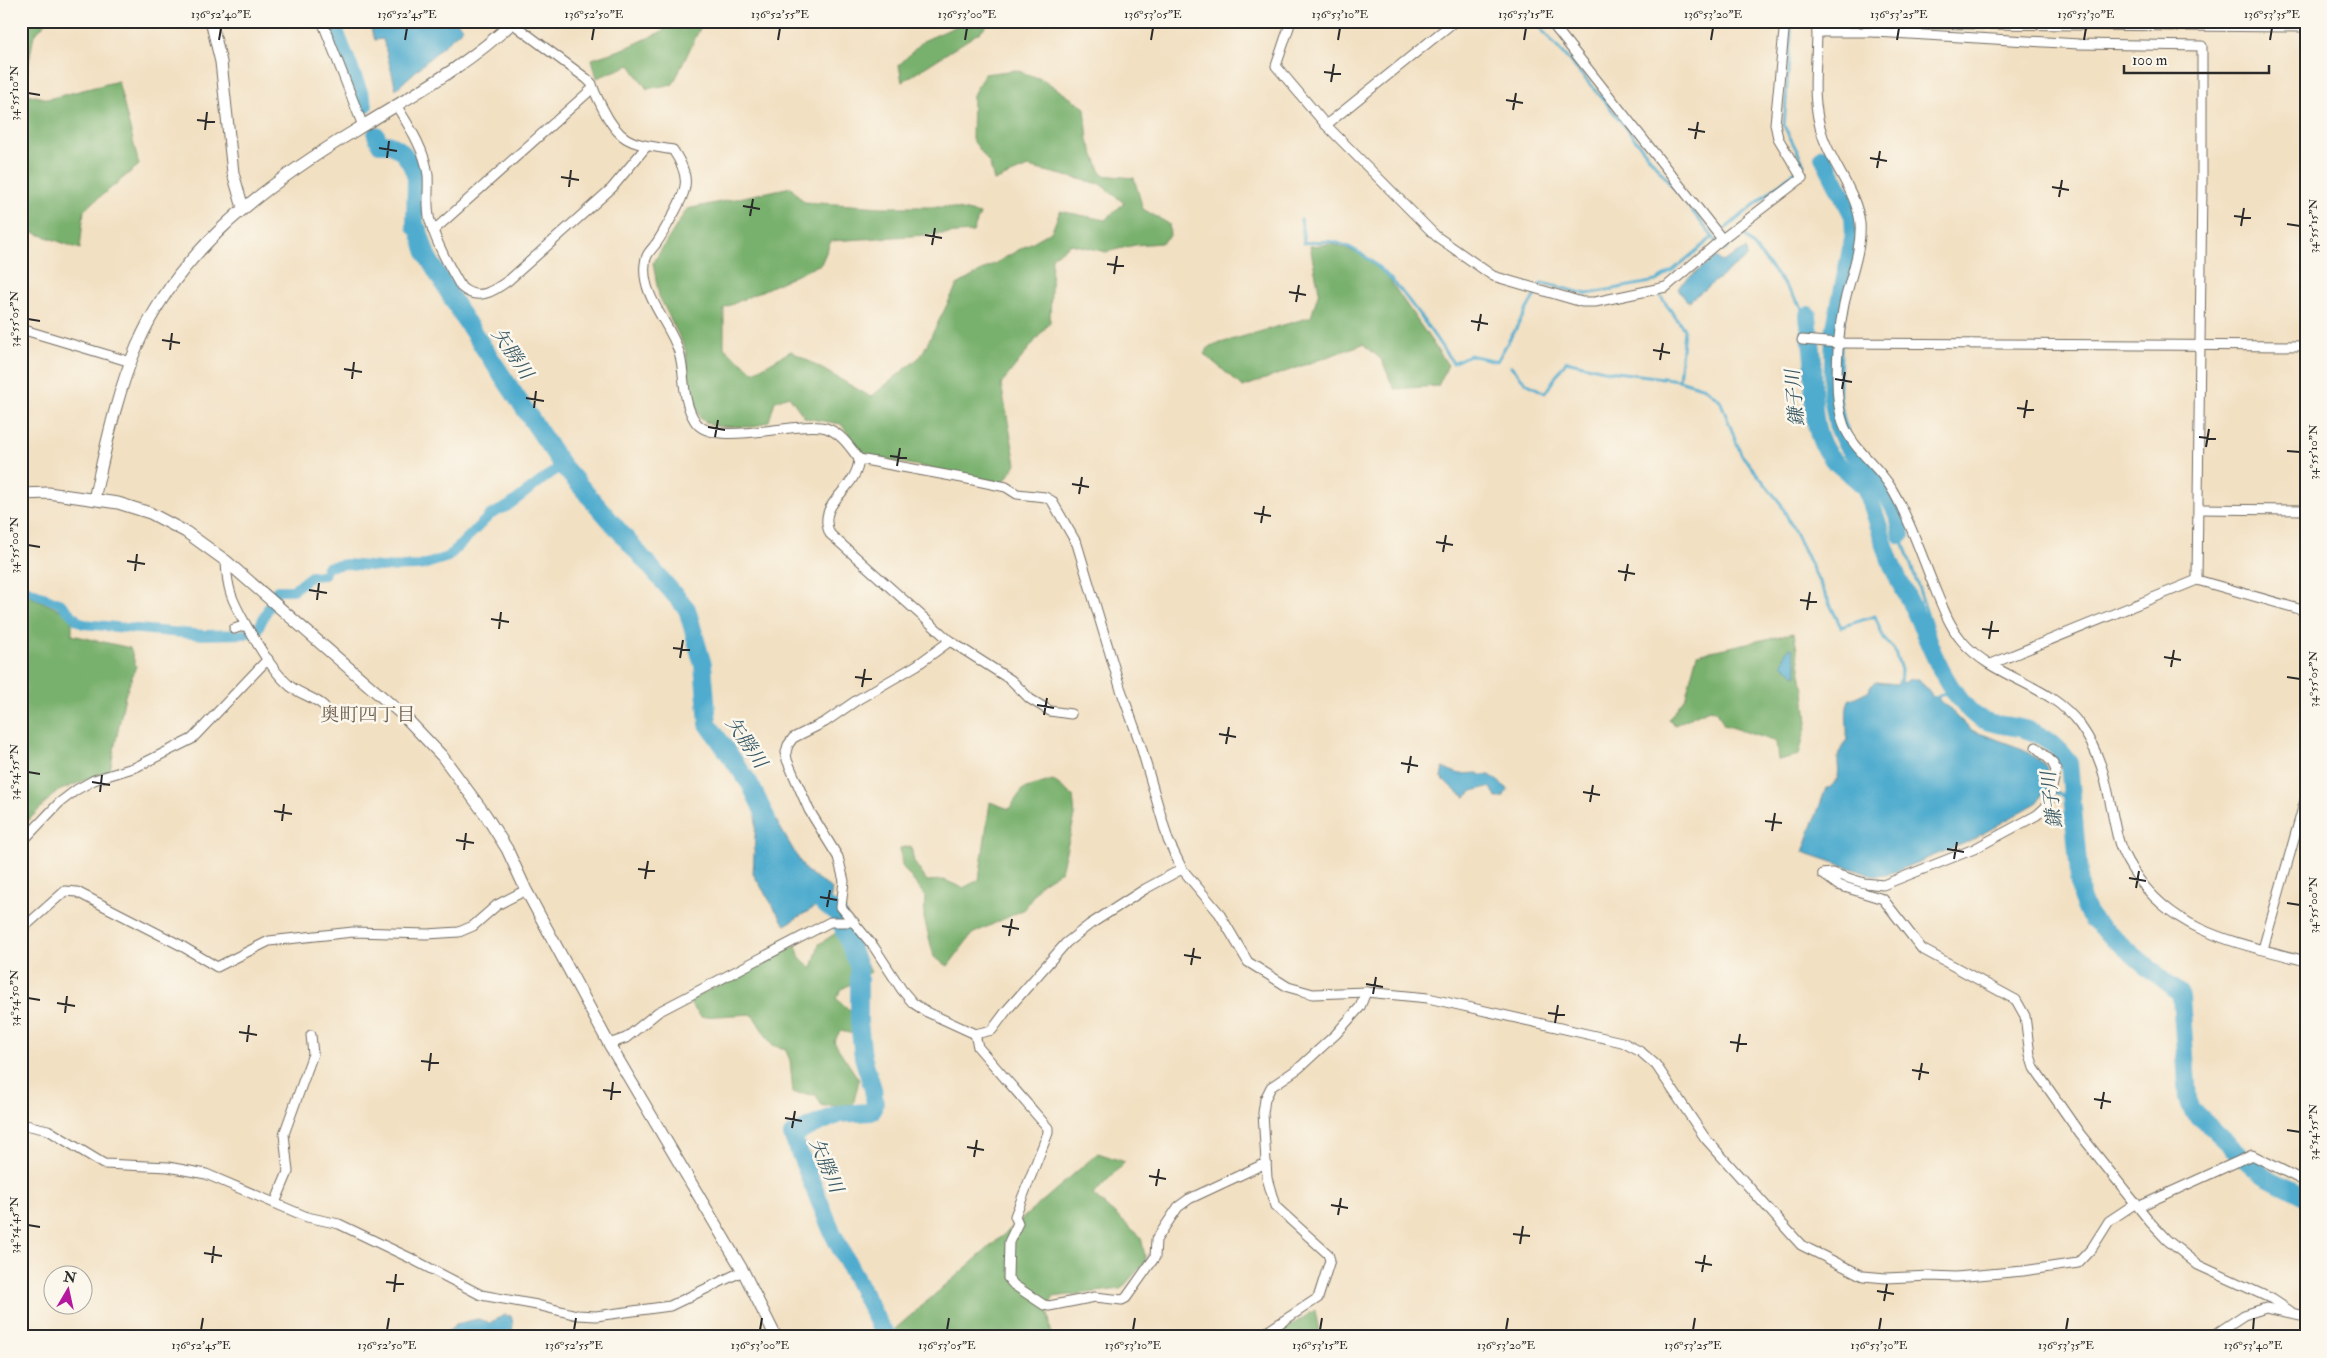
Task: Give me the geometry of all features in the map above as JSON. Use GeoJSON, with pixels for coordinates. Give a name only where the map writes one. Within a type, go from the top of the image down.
{"type":"FeatureCollection","features":[{"type":"Feature","properties":{"kind":"street"},"geometry":{"type":"LineString","coordinates":[[211,21],[221,62],[233,173],[243,208]]}},
{"type":"Feature","properties":{"kind":"street"},"geometry":{"type":"LineString","coordinates":[[322,21],[363,126]]}},
{"type":"Feature","properties":{"kind":"street"},"geometry":{"type":"LineString","coordinates":[[1291,21],[1276,66],[1326,125],[1436,236],[1485,272],[1582,302],[1595,302],[1666,287],[1722,239],[1802,178],[1778,138],[1775,124],[1785,21]]}},
{"type":"Feature","properties":{"kind":"street"},"geometry":{"type":"LineString","coordinates":[[1326,125],[1454,21]]}},
{"type":"Feature","properties":{"kind":"street"},"geometry":{"type":"LineString","coordinates":[[1550,21],[1722,239]]}},
{"type":"Feature","properties":{"kind":"street"},"geometry":{"type":"LineString","coordinates":[[1817,21],[1813,74],[1814,99],[1819,122],[1833,162],[1849,191],[1860,220],[1860,235],[1843,308],[1839,343],[1837,382],[1841,414],[1845,428],[1896,496],[1950,622],[1962,642],[1990,664],[2044,692],[2058,702],[2078,722],[2098,756],[2106,778],[2118,840],[2125,859],[2144,888],[2168,912],[2197,928],[2306,961]]}},
{"type":"Feature","properties":{"kind":"street"},"geometry":{"type":"LineString","coordinates":[[94,499],[108,438],[131,362],[152,315],[172,284],[202,248],[243,208],[306,161],[448,72],[513,22],[587,79],[612,126],[619,134],[646,147],[673,150],[683,165],[686,183],[683,197],[656,244],[647,255],[645,274],[658,311],[677,346],[685,397],[695,422],[700,428],[711,432],[760,433],[809,426],[827,428],[845,440],[859,458],[859,467],[851,484],[829,508],[826,526],[830,534],[950,641],[1011,680],[1030,699],[1050,711],[1071,714]]}},
{"type":"Feature","properties":{"kind":"street"},"geometry":{"type":"LineString","coordinates":[[1875,32],[1877,23],[2306,27]]}},
{"type":"Feature","properties":{"kind":"street"},"geometry":{"type":"LineString","coordinates":[[1817,32],[1875,32],[2079,44],[2202,46],[2201,346],[2197,580]]}},
{"type":"Feature","properties":{"kind":"street"},"geometry":{"type":"LineString","coordinates":[[433,231],[593,88]]}},
{"type":"Feature","properties":{"kind":"street"},"geometry":{"type":"LineString","coordinates":[[396,105],[417,144],[428,174],[429,219],[436,241],[461,287],[467,293],[482,295],[509,280],[612,188],[646,147]]}},
{"type":"Feature","properties":{"kind":"street"},"geometry":{"type":"LineString","coordinates":[[21,329],[131,362]]}},
{"type":"Feature","properties":{"kind":"street"},"geometry":{"type":"LineString","coordinates":[[1802,340],[1839,343],[2306,346]]}},
{"type":"Feature","properties":{"kind":"street"},"geometry":{"type":"LineString","coordinates":[[859,458],[973,480],[1032,497],[1045,496],[1052,501],[1077,544],[1120,687],[1144,756],[1162,824],[1182,869],[1219,914],[1248,962],[1288,987],[1313,994],[1366,992],[1428,998],[1622,1042],[1641,1052],[1656,1065],[1704,1138],[1801,1245],[1863,1276],[1886,1278],[1956,1277],[2032,1270],[2078,1263],[2092,1248],[2109,1221],[2138,1205],[2218,1168],[2252,1155],[2306,1182]]}},
{"type":"Feature","properties":{"kind":"street"},"geometry":{"type":"LineString","coordinates":[[21,494],[48,493],[118,502],[150,513],[186,532],[226,562],[405,716],[442,756],[475,799],[498,835],[609,1044],[743,1271],[776,1337]]}},
{"type":"Feature","properties":{"kind":"street"},"geometry":{"type":"LineString","coordinates":[[2199,509],[2306,510]]}},
{"type":"Feature","properties":{"kind":"street"},"geometry":{"type":"LineString","coordinates":[[226,562],[227,587],[234,604],[268,659],[289,685],[302,694],[316,698],[324,706]]}},
{"type":"Feature","properties":{"kind":"street"},"geometry":{"type":"LineString","coordinates":[[1990,664],[2197,580],[2306,611]]}},
{"type":"Feature","properties":{"kind":"street"},"geometry":{"type":"LineString","coordinates":[[234,630],[246,625]]}},
{"type":"Feature","properties":{"kind":"street"},"geometry":{"type":"LineString","coordinates":[[950,641],[917,665],[864,696],[825,722],[793,738],[786,752],[809,810],[838,857],[844,881],[841,907],[874,947],[902,990],[913,1003],[927,1012],[975,1034],[992,1030],[1006,1010],[1066,944],[1089,925],[1145,889],[1182,869]]}},
{"type":"Feature","properties":{"kind":"street"},"geometry":{"type":"LineString","coordinates":[[21,843],[59,803],[76,790],[94,780],[136,767],[192,739],[268,659]]}},
{"type":"Feature","properties":{"kind":"street"},"geometry":{"type":"LineString","coordinates":[[2036,747],[2052,762],[2056,770],[2048,804],[2038,815],[1974,849],[1883,885],[1864,883],[1832,873],[1823,874],[1838,885],[1883,899],[1922,949],[2020,1004],[2025,1016],[2030,1055],[2034,1068],[2080,1134],[2162,1234],[2183,1255],[2198,1265],[2272,1299],[2290,1311],[2306,1316]]}},
{"type":"Feature","properties":{"kind":"street"},"geometry":{"type":"LineString","coordinates":[[2263,949],[2306,797]]}},
{"type":"Feature","properties":{"kind":"street"},"geometry":{"type":"LineString","coordinates":[[21,930],[65,891],[77,892],[180,945],[217,967],[269,941],[353,932],[427,934],[459,932],[473,926],[497,905],[526,890]]}},
{"type":"Feature","properties":{"kind":"street"},"geometry":{"type":"LineString","coordinates":[[609,1044],[626,1038],[658,1012],[830,922],[854,922]]}},
{"type":"Feature","properties":{"kind":"street"},"geometry":{"type":"LineString","coordinates":[[1259,1337],[1318,1298],[1330,1260],[1328,1254],[1275,1206],[1270,1194],[1263,1113],[1265,1099],[1271,1087],[1299,1068],[1336,1034],[1360,1007],[1366,992]]}},
{"type":"Feature","properties":{"kind":"street"},"geometry":{"type":"LineString","coordinates":[[975,1034],[978,1047],[1048,1128],[1048,1133],[1015,1216],[1018,1223],[1009,1242],[1007,1270],[1011,1281],[1044,1305],[1049,1306],[1095,1297],[1122,1300],[1126,1298],[1155,1257],[1156,1240],[1178,1207],[1189,1199],[1266,1163]]}},
{"type":"Feature","properties":{"kind":"street"},"geometry":{"type":"LineString","coordinates":[[275,1203],[288,1172],[284,1134],[313,1054],[311,1035]]}},
{"type":"Feature","properties":{"kind":"street"},"geometry":{"type":"LineString","coordinates":[[21,1124],[48,1130],[104,1164],[168,1167],[206,1174],[307,1217],[339,1224],[481,1295],[577,1315],[596,1316],[670,1306],[743,1271]]}},
{"type":"Feature","properties":{"kind":"street"},"geometry":{"type":"LineString","coordinates":[[2211,1337],[2244,1315],[2252,1312],[2266,1308],[2277,1311],[2290,1311]]}},
{"type":"Feature","properties":{"kind":"green space"},"geometry":{"type":"Polygon","coordinates":[[[21,21],[48,21],[34,35],[23,93],[48,99],[118,81],[139,165],[84,210],[80,249],[21,228],[21,21]]]}},
{"type":"Feature","properties":{"kind":"green space"},"geometry":{"type":"Polygon","coordinates":[[[665,21],[677,21],[700,28],[673,84],[647,89],[630,65],[597,78],[592,59],[626,48],[663,31],[665,21]]]}},
{"type":"Feature","properties":{"kind":"green space"},"geometry":{"type":"Polygon","coordinates":[[[961,21],[990,21],[980,32],[902,82],[899,65],[923,41],[957,26],[961,21]]]}},
{"type":"Feature","properties":{"kind":"green space"},"geometry":{"type":"Polygon","coordinates":[[[1016,70],[1044,80],[1085,108],[1088,140],[1102,175],[1134,178],[1143,209],[1169,224],[1170,236],[1161,243],[1135,245],[1106,252],[1071,244],[1052,257],[1050,322],[1001,384],[1016,464],[1003,483],[864,455],[841,424],[805,418],[789,396],[775,401],[769,421],[754,427],[712,426],[700,418],[692,396],[685,348],[659,296],[653,263],[687,209],[791,187],[804,202],[882,207],[948,207],[980,214],[973,232],[831,241],[821,264],[724,308],[724,348],[754,372],[791,351],[871,397],[921,356],[957,285],[1052,231],[1060,211],[1105,220],[1124,203],[1100,184],[1028,167],[994,181],[990,164],[972,139],[973,95],[984,74],[1016,70]]]}},
{"type":"Feature","properties":{"kind":"green space"},"geometry":{"type":"Polygon","coordinates":[[[1333,244],[1364,255],[1388,278],[1448,365],[1438,386],[1394,389],[1382,360],[1363,344],[1243,387],[1204,354],[1210,346],[1311,317],[1319,291],[1310,246],[1333,244]]]}},
{"type":"Feature","properties":{"kind":"green space"},"geometry":{"type":"Polygon","coordinates":[[[21,592],[62,611],[72,621],[72,635],[130,648],[136,666],[125,696],[110,770],[56,792],[21,828],[21,592]]]}},
{"type":"Feature","properties":{"kind":"green space"},"geometry":{"type":"Polygon","coordinates":[[[1794,633],[1804,690],[1807,723],[1799,755],[1778,760],[1776,742],[1724,725],[1717,711],[1709,709],[1675,725],[1669,719],[1686,696],[1697,654],[1794,633]]]}},
{"type":"Feature","properties":{"kind":"green space"},"geometry":{"type":"Polygon","coordinates":[[[1053,780],[1073,796],[1075,816],[1061,871],[1039,885],[1025,909],[972,934],[948,966],[934,957],[924,918],[925,896],[902,866],[900,848],[911,846],[914,862],[927,881],[944,880],[963,888],[979,880],[990,802],[1009,809],[1023,789],[1053,780]]]}},
{"type":"Feature","properties":{"kind":"green space"},"geometry":{"type":"Polygon","coordinates":[[[847,926],[871,972],[842,989],[836,998],[852,1013],[854,1034],[840,1031],[834,1042],[859,1080],[853,1105],[822,1106],[816,1095],[793,1093],[790,1060],[785,1049],[772,1045],[752,1014],[701,1017],[690,1004],[694,998],[796,945],[800,958],[812,968],[819,944],[847,926]]]}},
{"type":"Feature","properties":{"kind":"green space"},"geometry":{"type":"Polygon","coordinates":[[[1098,1153],[1125,1162],[1093,1195],[1141,1237],[1146,1261],[1121,1289],[1053,1297],[1048,1311],[1052,1337],[900,1337],[895,1329],[1098,1153]]]}},
{"type":"Feature","properties":{"kind":"green space"},"geometry":{"type":"Polygon","coordinates":[[[1315,1310],[1320,1337],[1273,1337],[1315,1310]]]}},
{"type":"Feature","properties":{"kind":"water"},"geometry":{"type":"Polygon","coordinates":[[[368,21],[456,21],[463,28],[396,89],[383,39],[375,40],[368,21]]]}},
{"type":"Feature","properties":{"kind":"water"},"geometry":{"type":"Polygon","coordinates":[[[1746,249],[1747,257],[1689,301],[1686,300],[1678,289],[1682,283],[1716,257],[1722,262],[1746,249]]]}},
{"type":"Feature","properties":{"kind":"water"},"geometry":{"type":"Polygon","coordinates":[[[1792,648],[1796,661],[1797,674],[1795,675],[1782,664],[1786,651],[1792,648]]]}},
{"type":"Feature","properties":{"kind":"water"},"geometry":{"type":"Polygon","coordinates":[[[1910,679],[1919,679],[1933,697],[1937,697],[1971,730],[2023,749],[2045,765],[2047,769],[2045,782],[2049,786],[2048,791],[2043,792],[2038,802],[1970,841],[1886,875],[1874,876],[1803,852],[1826,788],[1834,784],[1837,779],[1839,753],[1847,739],[1846,714],[1849,700],[1870,690],[1870,686],[1876,682],[1897,684],[1900,680],[1904,683],[1910,679]]]}},
{"type":"Feature","properties":{"kind":"water"},"geometry":{"type":"Polygon","coordinates":[[[1443,768],[1460,774],[1478,773],[1490,775],[1508,789],[1503,797],[1496,798],[1492,789],[1488,787],[1473,791],[1466,797],[1455,791],[1441,777],[1443,768]]]}},
{"type":"Feature","properties":{"kind":"water"},"geometry":{"type":"Polygon","coordinates":[[[760,793],[805,870],[832,889],[830,902],[817,906],[785,925],[753,874],[757,798],[760,793]]]}},
{"type":"Feature","properties":{"kind":"water"},"geometry":{"type":"Polygon","coordinates":[[[504,1315],[511,1316],[513,1323],[512,1337],[444,1337],[446,1332],[456,1324],[478,1319],[490,1323],[504,1315]]]}},
{"type":"Feature","properties":{"kind":"waterway","name":"矢勝川"},"geometry":{"type":"LineString","coordinates":[[331,21],[364,105]]}},
{"type":"Feature","properties":{"kind":"waterway"},"geometry":{"type":"LineString","coordinates":[[1534,21],[1604,100],[1716,241]]}},
{"type":"Feature","properties":{"kind":"waterway"},"geometry":{"type":"LineString","coordinates":[[1725,229],[1804,164],[1784,126],[1792,21]]}},
{"type":"Feature","properties":{"kind":"waterway","name":"矢勝川"},"geometry":{"type":"LineString","coordinates":[[376,135],[380,144],[387,144],[398,149],[411,165],[416,178],[415,226],[419,231],[427,256],[463,317],[562,465],[687,609],[703,665],[708,724],[750,784],[767,819]]}},
{"type":"Feature","properties":{"kind":"waterway","name":"鎌子川"},"geometry":{"type":"LineString","coordinates":[[1823,157],[1853,216],[1854,234],[1834,332],[1832,396],[1837,424],[1845,442],[1853,453],[1879,480],[1897,514],[1901,535]]}},
{"type":"Feature","properties":{"kind":"waterway"},"geometry":{"type":"LineString","coordinates":[[1301,219],[1304,243],[1325,241],[1338,243],[1356,251],[1373,262],[1389,277],[1417,311],[1453,363],[1469,355],[1497,361],[1542,283],[1587,294],[1656,281],[1672,271],[1713,237]]}},
{"type":"Feature","properties":{"kind":"waterway"},"geometry":{"type":"LineString","coordinates":[[1723,250],[1744,234],[1808,315]]}},
{"type":"Feature","properties":{"kind":"waterway"},"geometry":{"type":"LineString","coordinates":[[1661,297],[1684,329],[1679,380],[1705,388],[1720,400],[1741,454],[1781,504],[1841,627],[1875,616],[1884,639],[1894,649],[1901,670],[1900,684]]}},
{"type":"Feature","properties":{"kind":"waterway","name":"鎌子川"},"geometry":{"type":"LineString","coordinates":[[1808,315],[1813,361],[1815,419],[1821,441],[1830,457],[1865,488],[1894,570],[1948,683],[1963,703],[1977,717],[2038,734],[2055,746],[2069,762],[2081,897],[2088,914],[2100,927],[2179,993],[2181,997],[2188,1099],[2192,1110],[2265,1176],[2306,1197]]}},
{"type":"Feature","properties":{"kind":"waterway"},"geometry":{"type":"LineString","coordinates":[[1511,366],[1526,383],[1545,393],[1566,361],[1608,371],[1679,380]]}},
{"type":"Feature","properties":{"kind":"waterway"},"geometry":{"type":"LineString","coordinates":[[21,587],[61,604],[83,624],[204,635],[245,634],[258,629],[277,590],[293,590],[311,576],[324,575],[327,567],[346,564],[381,567],[420,566],[448,557],[490,515],[508,506],[562,465]]}},
{"type":"Feature","properties":{"kind":"waterway"},"geometry":{"type":"LineString","coordinates":[[1901,535],[1952,689],[1934,699]]}},
{"type":"Feature","properties":{"kind":"waterway"},"geometry":{"type":"LineString","coordinates":[[2052,790],[2072,802]]}},
{"type":"Feature","properties":{"kind":"waterway","name":"矢勝川"},"geometry":{"type":"LineString","coordinates":[[810,885],[823,904],[837,913],[859,968],[859,1022],[863,1057],[873,1089],[875,1104],[871,1112],[839,1114],[792,1135],[833,1234],[881,1328],[889,1337]]}},
{"type":"Feature","properties":{"kind":"district","name":"奥町四丁目"},"geometry":{"type":"Point","coordinates":[368,714]}}]}
